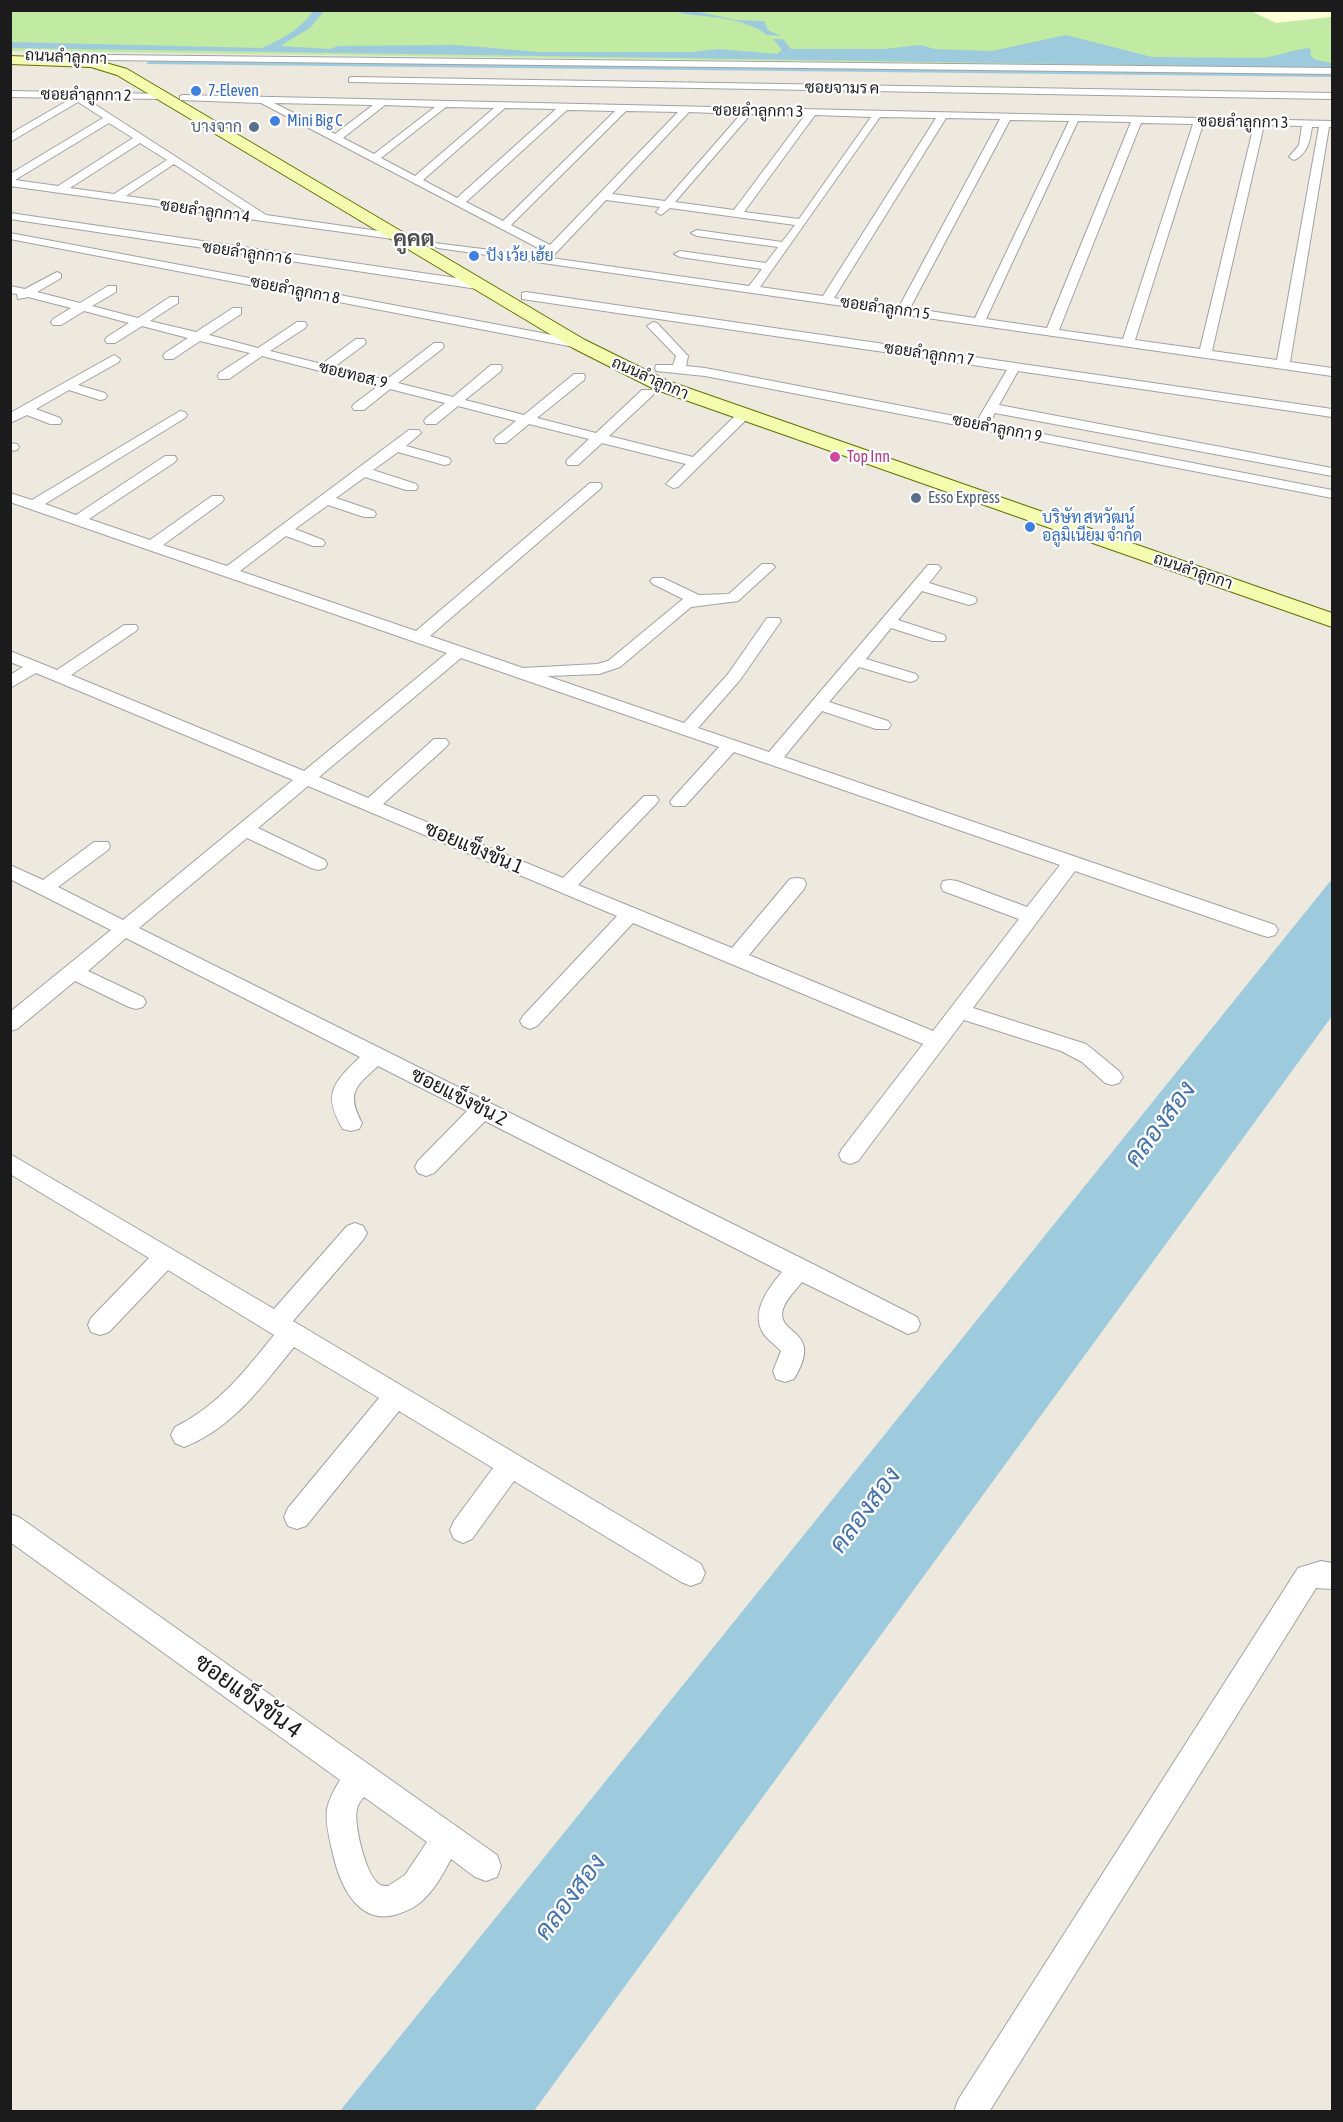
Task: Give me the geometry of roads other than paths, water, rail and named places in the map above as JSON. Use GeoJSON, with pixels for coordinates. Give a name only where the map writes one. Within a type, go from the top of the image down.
{"type":"FeatureCollection","features":[{"type":"Feature","properties":{"kind":"main road","name":"ถนนลำลูกกา"},"geometry":{"type":"LineString","coordinates":[[10,55],[105,58],[139,69],[183,98],[588,332],[661,368],[834,439],[1332,620]]}},
{"type":"Feature","properties":{"kind":"main road","name":"ถนนลำลูกกา"},"geometry":{"type":"LineString","coordinates":[[10,60],[68,61],[107,66],[122,72],[579,344],[661,385],[743,416],[834,439],[1332,603]]}},
{"type":"Feature","properties":{"kind":"street"},"geometry":{"type":"LineString","coordinates":[[105,58],[628,67],[1012,77],[1332,71]]}},
{"type":"Feature","properties":{"kind":"street"},"geometry":{"type":"LineString","coordinates":[[625,84],[628,67]]}},
{"type":"Feature","properties":{"kind":"street","name":"ซอยจามร ค"},"geometry":{"type":"LineString","coordinates":[[351,80],[625,84],[1012,77],[1332,96]]}},
{"type":"Feature","properties":{"kind":"street"},"geometry":{"type":"LineString","coordinates":[[337,138],[381,102],[393,80]]}},
{"type":"Feature","properties":{"kind":"street","name":"ซอยลำลูกกา 2"},"geometry":{"type":"LineString","coordinates":[[10,94],[81,97],[162,96]]}},
{"type":"Feature","properties":{"kind":"street"},"geometry":{"type":"LineString","coordinates":[[10,103],[26,94]]}},
{"type":"Feature","properties":{"kind":"street"},"geometry":{"type":"LineString","coordinates":[[10,139],[81,97],[266,220]]}},
{"type":"Feature","properties":{"kind":"street","name":"ซอยลำลูกกา 3"},"geometry":{"type":"LineString","coordinates":[[183,98],[1328,124]]}},
{"type":"Feature","properties":{"kind":"street"},"geometry":{"type":"LineString","coordinates":[[260,99],[459,202],[548,255],[687,109]]}},
{"type":"Feature","properties":{"kind":"street"},"geometry":{"type":"LineString","coordinates":[[374,159],[444,104]]}},
{"type":"Feature","properties":{"kind":"street"},"geometry":{"type":"LineString","coordinates":[[416,180],[503,105]]}},
{"type":"Feature","properties":{"kind":"street"},"geometry":{"type":"LineString","coordinates":[[459,202],[565,106]]}},
{"type":"Feature","properties":{"kind":"street"},"geometry":{"type":"LineString","coordinates":[[503,227],[623,108]]}},
{"type":"Feature","properties":{"kind":"street"},"geometry":{"type":"LineString","coordinates":[[658,216],[749,111]]}},
{"type":"Feature","properties":{"kind":"street"},"geometry":{"type":"LineString","coordinates":[[737,214],[812,112]]}},
{"type":"Feature","properties":{"kind":"street"},"geometry":{"type":"LineString","coordinates":[[753,289],[878,113]]}},
{"type":"Feature","properties":{"kind":"street"},"geometry":{"type":"LineString","coordinates":[[827,300],[943,115]]}},
{"type":"Feature","properties":{"kind":"street"},"geometry":{"type":"LineString","coordinates":[[903,311],[1007,116]]}},
{"type":"Feature","properties":{"kind":"street"},"geometry":{"type":"LineString","coordinates":[[10,181],[110,118]]}},
{"type":"Feature","properties":{"kind":"street"},"geometry":{"type":"LineString","coordinates":[[979,321],[1075,118]]}},
{"type":"Feature","properties":{"kind":"street"},"geometry":{"type":"LineString","coordinates":[[1052,332],[1137,119]]}},
{"type":"Feature","properties":{"kind":"street"},"geometry":{"type":"LineString","coordinates":[[1128,343],[1199,121]]}},
{"type":"Feature","properties":{"kind":"street"},"geometry":{"type":"LineString","coordinates":[[1205,354],[1260,122]]}},
{"type":"Feature","properties":{"kind":"street"},"geometry":{"type":"LineString","coordinates":[[1294,157],[1304,145],[1308,123]]}},
{"type":"Feature","properties":{"kind":"street"},"geometry":{"type":"LineString","coordinates":[[1283,365],[1328,124]]}},
{"type":"Feature","properties":{"kind":"street"},"geometry":{"type":"LineString","coordinates":[[60,190],[140,138]]}},
{"type":"Feature","properties":{"kind":"street"},"geometry":{"type":"LineString","coordinates":[[116,198],[175,159]]}},
{"type":"Feature","properties":{"kind":"street","name":"ซอยลำลูกกา 4"},"geometry":{"type":"LineString","coordinates":[[10,181],[266,220],[400,237]]}},
{"type":"Feature","properties":{"kind":"street"},"geometry":{"type":"LineString","coordinates":[[604,196],[802,223]]}},
{"type":"Feature","properties":{"kind":"street","name":"ซอยลำลูกกา 6"},"geometry":{"type":"LineString","coordinates":[[10,216],[484,286]]}},
{"type":"Feature","properties":{"kind":"street"},"geometry":{"type":"LineString","coordinates":[[672,265],[700,229],[778,244]]}},
{"type":"Feature","properties":{"kind":"street","name":"ซอยลำลูกกา 8"},"geometry":{"type":"LineString","coordinates":[[10,236],[579,344]]}},
{"type":"Feature","properties":{"kind":"street","name":"ซอยลำลูกกา 5"},"geometry":{"type":"LineString","coordinates":[[438,245],[672,265],[753,289],[1332,372]]}},
{"type":"Feature","properties":{"kind":"street"},"geometry":{"type":"LineString","coordinates":[[672,265],[764,266]]}},
{"type":"Feature","properties":{"kind":"street"},"geometry":{"type":"LineString","coordinates":[[10,302],[57,276]]}},
{"type":"Feature","properties":{"kind":"street","name":"ซอยทอส. 9"},"geometry":{"type":"LineString","coordinates":[[10,289],[695,462]]}},
{"type":"Feature","properties":{"kind":"street"},"geometry":{"type":"LineString","coordinates":[[57,321],[112,289]]}},
{"type":"Feature","properties":{"kind":"street","name":"ซอยลำลูกกา 7"},"geometry":{"type":"LineString","coordinates":[[526,296],[1332,413]]}},
{"type":"Feature","properties":{"kind":"street"},"geometry":{"type":"LineString","coordinates":[[111,340],[174,300]]}},
{"type":"Feature","properties":{"kind":"street"},"geometry":{"type":"LineString","coordinates":[[169,356],[237,311]]}},
{"type":"Feature","properties":{"kind":"street"},"geometry":{"type":"LineString","coordinates":[[224,376],[301,326]]}},
{"type":"Feature","properties":{"kind":"street"},"geometry":{"type":"LineString","coordinates":[[653,326],[682,356],[679,368]]}},
{"type":"Feature","properties":{"kind":"street"},"geometry":{"type":"LineString","coordinates":[[325,368],[360,342]]}},
{"type":"Feature","properties":{"kind":"street"},"geometry":{"type":"LineString","coordinates":[[359,407],[438,346]]}},
{"type":"Feature","properties":{"kind":"street"},"geometry":{"type":"LineString","coordinates":[[10,419],[114,359]]}},
{"type":"Feature","properties":{"kind":"street"},"geometry":{"type":"LineString","coordinates":[[982,425],[1015,366]]}},
{"type":"Feature","properties":{"kind":"street"},"geometry":{"type":"LineString","coordinates":[[430,421],[496,368]]}},
{"type":"Feature","properties":{"kind":"street","name":"ซอยลำลูกกา 9"},"geometry":{"type":"LineString","coordinates":[[661,368],[679,368],[1332,494]]}},
{"type":"Feature","properties":{"kind":"street"},"geometry":{"type":"LineString","coordinates":[[501,440],[579,377]]}},
{"type":"Feature","properties":{"kind":"street"},"geometry":{"type":"LineString","coordinates":[[68,386],[100,396]]}},
{"type":"Feature","properties":{"kind":"street"},"geometry":{"type":"LineString","coordinates":[[573,462],[647,393]]}},
{"type":"Feature","properties":{"kind":"street"},"geometry":{"type":"LineString","coordinates":[[992,408],[1332,472]]}},
{"type":"Feature","properties":{"kind":"street"},"geometry":{"type":"LineString","coordinates":[[26,410],[55,421]]}},
{"type":"Feature","properties":{"kind":"street"},"geometry":{"type":"LineString","coordinates":[[19,503],[129,446],[180,415]]}},
{"type":"Feature","properties":{"kind":"street"},"geometry":{"type":"LineString","coordinates":[[673,484],[743,416]]}},
{"type":"Feature","properties":{"kind":"street"},"geometry":{"type":"LineString","coordinates":[[229,572],[414,433]]}},
{"type":"Feature","properties":{"kind":"street"},"geometry":{"type":"LineString","coordinates":[[78,520],[170,459],[129,446]]}},
{"type":"Feature","properties":{"kind":"street"},"geometry":{"type":"LineString","coordinates":[[396,447],[444,461]]}},
{"type":"Feature","properties":{"kind":"street"},"geometry":{"type":"LineString","coordinates":[[364,472],[411,487]]}},
{"type":"Feature","properties":{"kind":"street"},"geometry":{"type":"LineString","coordinates":[[419,637],[595,486]]}},
{"type":"Feature","properties":{"kind":"street"},"geometry":{"type":"LineString","coordinates":[[152,546],[216,499]]}},
{"type":"Feature","properties":{"kind":"street"},"geometry":{"type":"LineString","coordinates":[[325,499],[369,514]]}},
{"type":"Feature","properties":{"kind":"street"},"geometry":{"type":"LineString","coordinates":[[19,503],[78,520],[1268,930]]}},
{"type":"Feature","properties":{"kind":"street"},"geometry":{"type":"LineString","coordinates":[[283,530],[318,543]]}},
{"type":"Feature","properties":{"kind":"street"},"geometry":{"type":"LineString","coordinates":[[520,672],[599,669],[614,664],[685,604],[697,600],[733,598],[767,567]]}},
{"type":"Feature","properties":{"kind":"street"},"geometry":{"type":"LineString","coordinates":[[773,759],[933,568]]}},
{"type":"Feature","properties":{"kind":"street"},"geometry":{"type":"LineString","coordinates":[[658,581],[697,600]]}},
{"type":"Feature","properties":{"kind":"street"},"geometry":{"type":"LineString","coordinates":[[919,585],[969,600]]}},
{"type":"Feature","properties":{"kind":"street"},"geometry":{"type":"LineString","coordinates":[[687,730],[734,677],[773,621]]}},
{"type":"Feature","properties":{"kind":"street"},"geometry":{"type":"LineString","coordinates":[[888,622],[938,638]]}},
{"type":"Feature","properties":{"kind":"street"},"geometry":{"type":"LineString","coordinates":[[60,676],[130,628]]}},
{"type":"Feature","properties":{"kind":"street"},"geometry":{"type":"LineString","coordinates":[[10,1024],[460,651]]}},
{"type":"Feature","properties":{"kind":"street","name":"ซอยแข็งขัน 1"},"geometry":{"type":"LineString","coordinates":[[10,656],[937,1041]]}},
{"type":"Feature","properties":{"kind":"street"},"geometry":{"type":"LineString","coordinates":[[856,661],[910,677]]}},
{"type":"Feature","properties":{"kind":"street"},"geometry":{"type":"LineString","coordinates":[[10,683],[35,666]]}},
{"type":"Feature","properties":{"kind":"street"},"geometry":{"type":"LineString","coordinates":[[820,705],[882,724]]}},
{"type":"Feature","properties":{"kind":"street"},"geometry":{"type":"LineString","coordinates":[[371,805],[440,743]]}},
{"type":"Feature","properties":{"kind":"street"},"geometry":{"type":"LineString","coordinates":[[679,802],[731,745]]}},
{"type":"Feature","properties":{"kind":"street"},"geometry":{"type":"LineString","coordinates":[[566,886],[650,800]]}},
{"type":"Feature","properties":{"kind":"street"},"geometry":{"type":"LineString","coordinates":[[246,830],[318,864]]}},
{"type":"Feature","properties":{"kind":"street"},"geometry":{"type":"LineString","coordinates":[[45,888],[101,846]]}},
{"type":"Feature","properties":{"kind":"street"},"geometry":{"type":"LineString","coordinates":[[850,1155],[1072,862]]}},
{"type":"Feature","properties":{"kind":"street","name":"ซอยแข็งขัน 2"},"geometry":{"type":"LineString","coordinates":[[10,871],[908,1323]]}},
{"type":"Feature","properties":{"kind":"street"},"geometry":{"type":"LineString","coordinates":[[736,957],[797,884]]}},
{"type":"Feature","properties":{"kind":"street"},"geometry":{"type":"LineString","coordinates":[[950,886],[1031,916]]}},
{"type":"Feature","properties":{"kind":"street"},"geometry":{"type":"LineString","coordinates":[[530,1021],[631,913]]}},
{"type":"Feature","properties":{"kind":"street"},"geometry":{"type":"LineString","coordinates":[[73,972],[136,1002]]}},
{"type":"Feature","properties":{"kind":"street"},"geometry":{"type":"LineString","coordinates":[[959,1011],[1019,1031],[1069,1044],[1087,1053],[1112,1077]]}},
{"type":"Feature","properties":{"kind":"street"},"geometry":{"type":"LineString","coordinates":[[351,1123],[342,1112],[340,1100],[345,1087],[376,1055]]}},
{"type":"Feature","properties":{"kind":"street"},"geometry":{"type":"LineString","coordinates":[[426,1167],[483,1109]]}},
{"type":"Feature","properties":{"kind":"street"},"geometry":{"type":"LineString","coordinates":[[10,1163],[691,1573]]}},
{"type":"Feature","properties":{"kind":"street"},"geometry":{"type":"LineString","coordinates":[[184,1435],[212,1422],[226,1408],[355,1233]]}},
{"type":"Feature","properties":{"kind":"street"},"geometry":{"type":"LineString","coordinates":[[100,1324],[166,1256]]}},
{"type":"Feature","properties":{"kind":"street"},"geometry":{"type":"LineString","coordinates":[[785,1371],[794,1353],[792,1345],[772,1327],[770,1317],[774,1302],[799,1268]]}},
{"type":"Feature","properties":{"kind":"street"},"geometry":{"type":"LineString","coordinates":[[297,1517],[397,1395]]}},
{"type":"Feature","properties":{"kind":"street"},"geometry":{"type":"LineString","coordinates":[[464,1530],[511,1464]]}},
{"type":"Feature","properties":{"kind":"street","name":"ซอยแข็งขัน 4"},"geometry":{"type":"LineString","coordinates":[[10,1526],[486,1866]]}},
{"type":"Feature","properties":{"kind":"street"},"geometry":{"type":"LineString","coordinates":[[970,2112],[1308,1577],[1321,1574],[1332,1576]]}},
{"type":"Feature","properties":{"kind":"street"},"geometry":{"type":"LineString","coordinates":[[360,1776],[342,1806],[342,1816],[349,1865],[359,1886],[372,1898],[386,1902],[402,1896],[419,1883],[446,1838]]}},
{"type":"Feature","properties":{"kind":"water"},"geometry":{"type":"Polygon","coordinates":[[[325,10],[310,28],[280,46],[330,49],[338,46],[456,45],[539,52],[693,52],[717,49],[777,54],[782,50],[773,39],[783,39],[791,49],[884,49],[920,45],[935,49],[992,51],[1066,35],[1152,57],[1262,58],[1310,48],[1311,56],[1316,60],[1332,63],[1332,68],[11,48],[11,42],[262,48],[290,33],[313,11],[325,10]]]}},
{"type":"Feature","properties":{"kind":"water"},"geometry":{"type":"Polygon","coordinates":[[[695,11],[736,20],[764,21],[768,30],[781,36],[767,35],[736,21],[677,13],[695,11]]]}},
{"type":"Feature","properties":{"kind":"water"},"geometry":{"type":"Polygon","coordinates":[[[149,61],[1332,74],[1332,77],[146,64],[149,61]]]}},
{"type":"Feature","properties":{"kind":"water","name":"คลองสอง"},"geometry":{"type":"Polygon","coordinates":[[[1332,879],[1332,1016],[534,2111],[340,2111],[1332,879]]]}},
{"type":"Feature","properties":{"kind":"place","name":"7-Eleven"},"geometry":{"type":"Point","coordinates":[196,91]}},
{"type":"Feature","properties":{"kind":"place","name":"Mini Big C"},"geometry":{"type":"Point","coordinates":[275,121]}},
{"type":"Feature","properties":{"kind":"place","name":"บางจาก"},"geometry":{"type":"Point","coordinates":[254,127]}},
{"type":"Feature","properties":{"kind":"place","name":"ปัง เว้ย เฮ้ย"},"geometry":{"type":"Point","coordinates":[474,256]}},
{"type":"Feature","properties":{"kind":"place","name":"Top Inn"},"geometry":{"type":"Point","coordinates":[835,457]}},
{"type":"Feature","properties":{"kind":"place","name":"Esso Express"},"geometry":{"type":"Point","coordinates":[916,498]}},
{"type":"Feature","properties":{"kind":"place","name":"บริษัท สหวัฒน์ อลูมิเนียม จำกัด"},"geometry":{"type":"Point","coordinates":[1030,527]}},
{"type":"Feature","properties":{"kind":"district","name":"คูคต"},"geometry":{"type":"Point","coordinates":[414,239]}}]}
